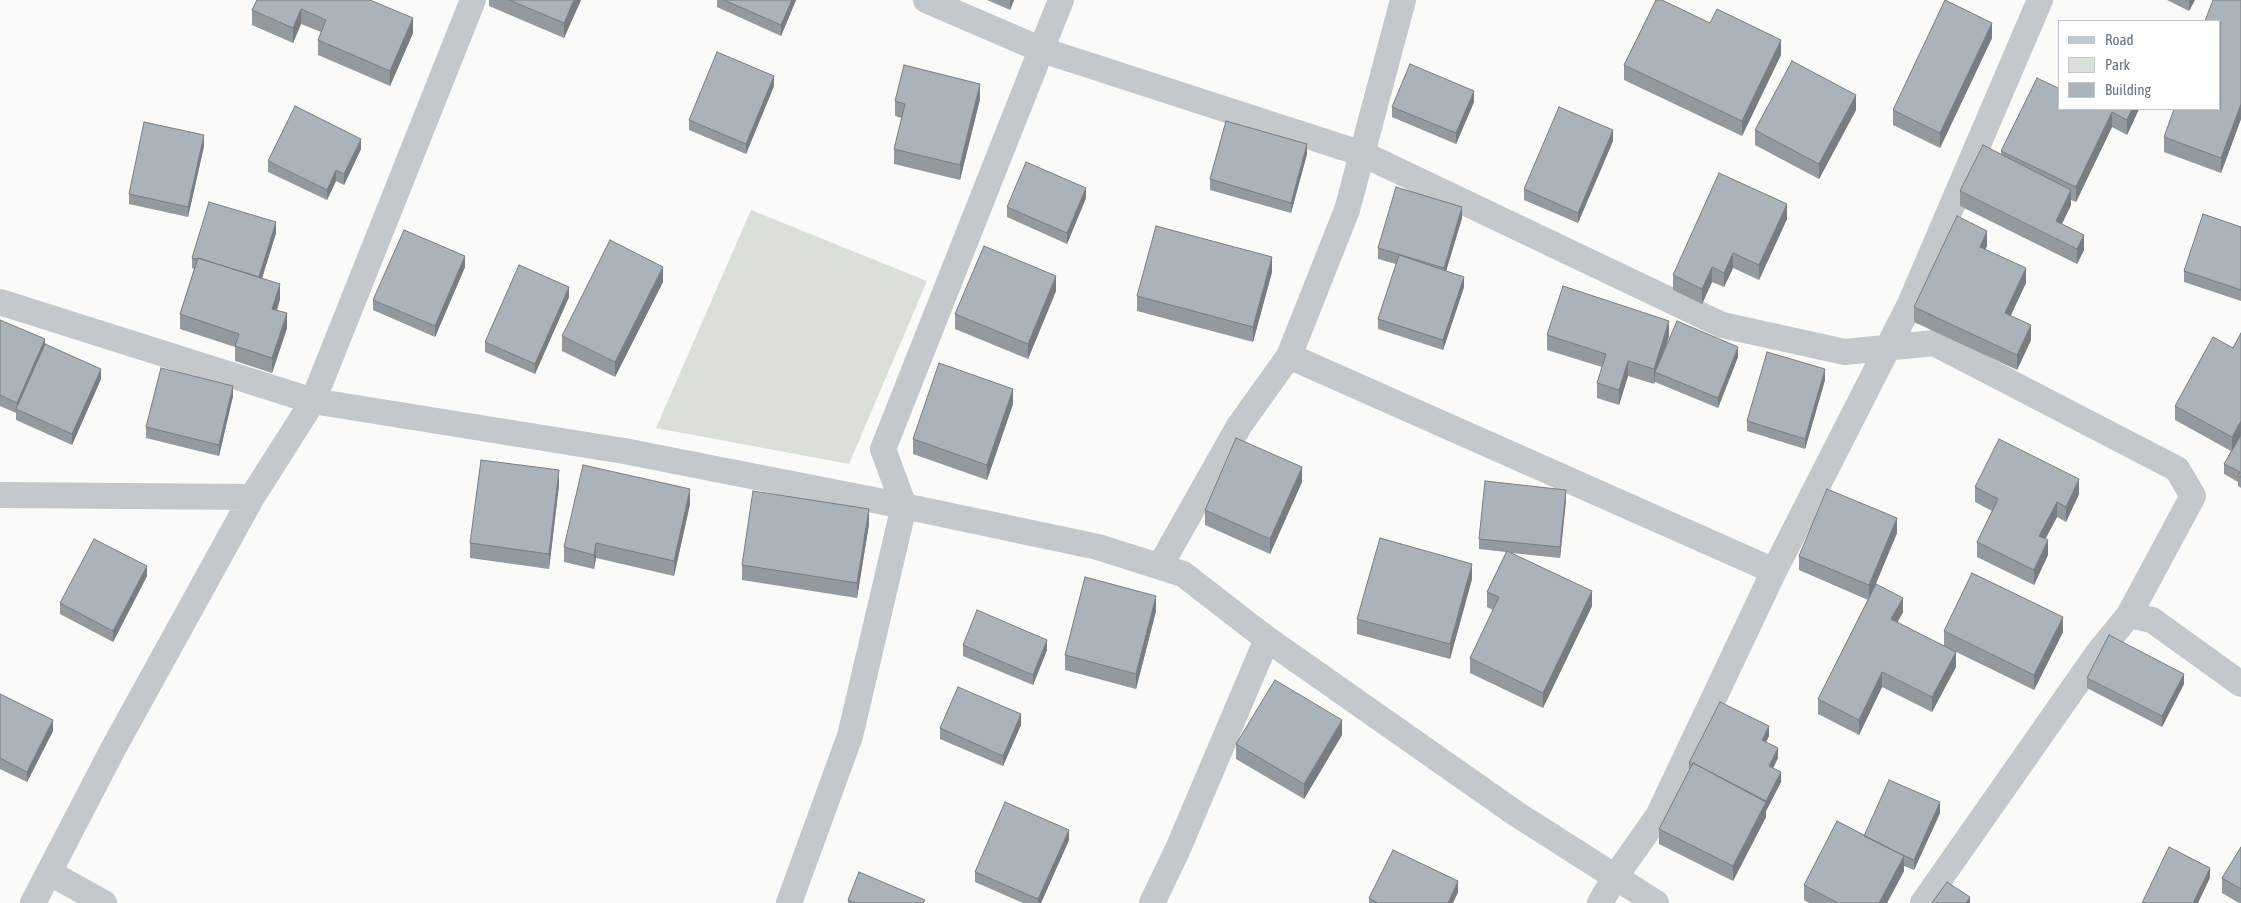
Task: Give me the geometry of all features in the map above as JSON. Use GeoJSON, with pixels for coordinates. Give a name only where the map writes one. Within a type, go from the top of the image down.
{"type":"FeatureCollection","features":[{"type":"Feature","properties":{"kind":"street"},"geometry":{"type":"LineString","coordinates":[[33,903],[113,749],[252,497],[313,401],[473,0]]}},
{"type":"Feature","properties":{"kind":"street"},"geometry":{"type":"LineString","coordinates":[[926,0],[1042,50],[1363,154],[1722,325],[1845,352],[1934,343],[2177,469],[2193,496],[2129,615],[2098,653],[1923,903]]}},
{"type":"Feature","properties":{"kind":"street"},"geometry":{"type":"LineString","coordinates":[[789,903],[850,736],[904,506],[883,449],[1061,0]]}},
{"type":"Feature","properties":{"kind":"street"},"geometry":{"type":"LineString","coordinates":[[1160,566],[1239,426],[1289,356],[1347,210],[1403,0]]}},
{"type":"Feature","properties":{"kind":"street"},"geometry":{"type":"LineString","coordinates":[[1600,903],[1615,877],[1658,816],[1774,571],[1909,306],[2040,0]]}},
{"type":"Feature","properties":{"kind":"street"},"geometry":{"type":"LineString","coordinates":[[0,282],[28,310]]}},
{"type":"Feature","properties":{"kind":"street"},"geometry":{"type":"LineString","coordinates":[[0,302],[313,401],[624,451],[904,506],[1098,547],[1183,574],[1267,639],[1515,813],[1656,903]]}},
{"type":"Feature","properties":{"kind":"street"},"geometry":{"type":"LineString","coordinates":[[1289,356],[1774,571]]}},
{"type":"Feature","properties":{"kind":"street"},"geometry":{"type":"LineString","coordinates":[[0,495],[252,497]]}},
{"type":"Feature","properties":{"kind":"street"},"geometry":{"type":"LineString","coordinates":[[2129,615],[2152,620],[2241,684]]}},
{"type":"Feature","properties":{"kind":"street"},"geometry":{"type":"LineString","coordinates":[[1152,903],[1177,851],[1267,639]]}},
{"type":"Feature","properties":{"kind":"street"},"geometry":{"type":"LineString","coordinates":[[50,873],[104,903]]}},
{"type":"Feature","properties":{"kind":"green space"},"geometry":{"type":"Polygon","coordinates":[[[751,210],[927,281],[849,464],[656,428],[751,210]]]}},
{"type":"Feature","properties":{"kind":"building"},"geometry":{"type":"Polygon","coordinates":[[[257,0],[370,0],[413,18],[390,71],[318,40],[326,20],[301,9],[293,28],[252,10],[257,0]]]}},
{"type":"Feature","properties":{"kind":"building"},"geometry":{"type":"Polygon","coordinates":[[[509,0],[574,0],[564,23],[509,0]]]}},
{"type":"Feature","properties":{"kind":"building"},"geometry":{"type":"Polygon","coordinates":[[[724,0],[792,0],[781,25],[724,0]]]}},
{"type":"Feature","properties":{"kind":"building"},"geometry":{"type":"Polygon","coordinates":[[[1656,0],[1662,0],[1710,23],[1717,9],[1781,40],[1742,121],[1624,65],[1656,0]]]}},
{"type":"Feature","properties":{"kind":"building"},"geometry":{"type":"Polygon","coordinates":[[[1945,0],[1992,23],[1940,133],[1893,110],[1945,0]]]}},
{"type":"Feature","properties":{"kind":"building"},"geometry":{"type":"Polygon","coordinates":[[[2213,0],[2241,0],[2241,104],[2221,158],[2164,137],[2174,110],[2221,110],[2221,20],[2205,20],[2213,0]]]}},
{"type":"Feature","properties":{"kind":"building"},"geometry":{"type":"Polygon","coordinates":[[[717,52],[774,76],[746,144],[689,120],[717,52]]]}},
{"type":"Feature","properties":{"kind":"building"},"geometry":{"type":"Polygon","coordinates":[[[1792,61],[1856,95],[1819,164],[1755,130],[1792,61]]]}},
{"type":"Feature","properties":{"kind":"building"},"geometry":{"type":"Polygon","coordinates":[[[1410,64],[1474,91],[1456,133],[1392,107],[1410,64]]]}},
{"type":"Feature","properties":{"kind":"building"},"geometry":{"type":"Polygon","coordinates":[[[904,65],[980,84],[960,165],[894,149],[905,104],[895,101],[904,65]]]}},
{"type":"Feature","properties":{"kind":"building"},"geometry":{"type":"Polygon","coordinates":[[[2037,78],[2058,88],[2058,110],[2132,110],[2127,120],[2112,112],[2076,187],[2001,151],[2037,78]]]}},
{"type":"Feature","properties":{"kind":"building"},"geometry":{"type":"Polygon","coordinates":[[[295,106],[361,139],[344,174],[336,170],[327,190],[268,161],[295,106]]]}},
{"type":"Feature","properties":{"kind":"building"},"geometry":{"type":"Polygon","coordinates":[[[1559,107],[1613,130],[1578,213],[1524,189],[1559,107]]]}},
{"type":"Feature","properties":{"kind":"building"},"geometry":{"type":"Polygon","coordinates":[[[1226,121],[1307,144],[1291,203],[1210,179],[1226,121]]]}},
{"type":"Feature","properties":{"kind":"building"},"geometry":{"type":"Polygon","coordinates":[[[144,122],[204,135],[188,207],[129,194],[144,122]]]}},
{"type":"Feature","properties":{"kind":"building"},"geometry":{"type":"Polygon","coordinates":[[[1983,145],[2071,190],[2056,221],[2084,235],[2077,249],[1960,191],[1983,145]]]}},
{"type":"Feature","properties":{"kind":"building"},"geometry":{"type":"Polygon","coordinates":[[[1026,162],[1086,188],[1067,233],[1007,207],[1026,162]]]}},
{"type":"Feature","properties":{"kind":"building"},"geometry":{"type":"Polygon","coordinates":[[[1719,173],[1787,204],[1759,265],[1733,253],[1724,273],[1712,267],[1702,289],[1673,275],[1719,173]]]}},
{"type":"Feature","properties":{"kind":"building"},"geometry":{"type":"Polygon","coordinates":[[[1396,187],[1462,207],[1444,268],[1378,248],[1396,187]]]}},
{"type":"Feature","properties":{"kind":"building"},"geometry":{"type":"Polygon","coordinates":[[[209,202],[276,222],[259,277],[198,258],[192,258],[209,202]]]}},
{"type":"Feature","properties":{"kind":"building"},"geometry":{"type":"Polygon","coordinates":[[[2203,214],[2241,227],[2241,290],[2184,271],[2203,214]]]}},
{"type":"Feature","properties":{"kind":"building"},"geometry":{"type":"Polygon","coordinates":[[[1957,216],[1987,231],[1980,247],[2026,268],[2005,313],[2031,325],[2017,355],[1914,307],[1957,216]]]}},
{"type":"Feature","properties":{"kind":"building"},"geometry":{"type":"Polygon","coordinates":[[[1156,226],[1272,257],[1253,327],[1137,296],[1156,226]]]}},
{"type":"Feature","properties":{"kind":"building"},"geometry":{"type":"Polygon","coordinates":[[[404,230],[465,256],[435,326],[373,300],[404,230]]]}},
{"type":"Feature","properties":{"kind":"building"},"geometry":{"type":"Polygon","coordinates":[[[610,240],[663,267],[615,362],[562,336],[610,240]]]}},
{"type":"Feature","properties":{"kind":"building"},"geometry":{"type":"Polygon","coordinates":[[[984,246],[1056,276],[1028,344],[955,314],[984,246]]]}},
{"type":"Feature","properties":{"kind":"building"},"geometry":{"type":"Polygon","coordinates":[[[1399,255],[1464,277],[1443,340],[1378,319],[1399,255]]]}},
{"type":"Feature","properties":{"kind":"building"},"geometry":{"type":"Polygon","coordinates":[[[198,258],[280,284],[272,309],[287,313],[272,358],[235,346],[239,334],[180,314],[198,258]]]}},
{"type":"Feature","properties":{"kind":"building"},"geometry":{"type":"Polygon","coordinates":[[[519,265],[569,287],[535,364],[485,342],[519,265]]]}},
{"type":"Feature","properties":{"kind":"building"},"geometry":{"type":"Polygon","coordinates":[[[1563,286],[1669,321],[1654,369],[1628,361],[1619,390],[1597,383],[1606,354],[1547,335],[1563,286]]]}},
{"type":"Feature","properties":{"kind":"building"},"geometry":{"type":"Polygon","coordinates":[[[0,320],[45,339],[17,403],[0,395],[0,320]]]}},
{"type":"Feature","properties":{"kind":"building"},"geometry":{"type":"Polygon","coordinates":[[[1677,321],[1738,347],[1718,398],[1655,372],[1677,321]]]}},
{"type":"Feature","properties":{"kind":"building"},"geometry":{"type":"Polygon","coordinates":[[[2241,333],[2241,421],[2232,437],[2175,406],[2213,337],[2233,348],[2241,333]]]}},
{"type":"Feature","properties":{"kind":"building"},"geometry":{"type":"Polygon","coordinates":[[[45,344],[101,369],[72,434],[16,409],[45,344]]]}},
{"type":"Feature","properties":{"kind":"building"},"geometry":{"type":"Polygon","coordinates":[[[1767,352],[1825,369],[1805,439],[1747,421],[1767,352]]]}},
{"type":"Feature","properties":{"kind":"building"},"geometry":{"type":"Polygon","coordinates":[[[939,363],[1013,389],[987,465],[913,439],[939,363]]]}},
{"type":"Feature","properties":{"kind":"building"},"geometry":{"type":"Polygon","coordinates":[[[161,368],[233,386],[219,445],[146,427],[161,368]]]}},
{"type":"Feature","properties":{"kind":"building"},"geometry":{"type":"Polygon","coordinates":[[[2241,435],[2241,477],[2238,476],[2240,472],[2224,464],[2241,435]]]}},
{"type":"Feature","properties":{"kind":"building"},"geometry":{"type":"Polygon","coordinates":[[[1236,438],[1302,467],[1270,539],[1205,510],[1236,438]]]}},
{"type":"Feature","properties":{"kind":"building"},"geometry":{"type":"Polygon","coordinates":[[[1999,439],[2079,479],[2066,507],[2057,502],[2039,536],[2048,540],[2034,570],[1977,542],[1998,499],[1975,487],[1999,439]]]}},
{"type":"Feature","properties":{"kind":"building"},"geometry":{"type":"Polygon","coordinates":[[[481,460],[559,470],[549,554],[470,543],[481,460]]]}},
{"type":"Feature","properties":{"kind":"building"},"geometry":{"type":"Polygon","coordinates":[[[583,465],[690,489],[674,561],[596,543],[594,555],[564,547],[583,465]]]}},
{"type":"Feature","properties":{"kind":"building"},"geometry":{"type":"Polygon","coordinates":[[[1485,481],[1566,490],[1560,547],[1479,539],[1485,481]]]}},
{"type":"Feature","properties":{"kind":"building"},"geometry":{"type":"Polygon","coordinates":[[[1827,489],[1897,518],[1869,585],[1799,556],[1827,489]]]}},
{"type":"Feature","properties":{"kind":"building"},"geometry":{"type":"Polygon","coordinates":[[[753,491],[869,509],[857,583],[742,565],[753,491]]]}},
{"type":"Feature","properties":{"kind":"building"},"geometry":{"type":"Polygon","coordinates":[[[1380,538],[1472,564],[1450,644],[1357,619],[1380,538]]]}},
{"type":"Feature","properties":{"kind":"building"},"geometry":{"type":"Polygon","coordinates":[[[94,539],[147,566],[113,631],[60,603],[94,539]]]}},
{"type":"Feature","properties":{"kind":"building"},"geometry":{"type":"Polygon","coordinates":[[[1507,551],[1592,591],[1543,693],[1470,658],[1499,597],[1487,592],[1507,551]]]}},
{"type":"Feature","properties":{"kind":"building"},"geometry":{"type":"Polygon","coordinates":[[[1972,573],[2063,617],[2034,675],[1944,631],[1972,573]]]}},
{"type":"Feature","properties":{"kind":"building"},"geometry":{"type":"Polygon","coordinates":[[[1085,577],[1156,596],[1136,674],[1065,655],[1085,577]]]}},
{"type":"Feature","properties":{"kind":"building"},"geometry":{"type":"Polygon","coordinates":[[[1876,584],[1903,598],[1891,619],[1956,652],[1932,697],[1882,672],[1859,720],[1818,699],[1876,584]]]}},
{"type":"Feature","properties":{"kind":"building"},"geometry":{"type":"Polygon","coordinates":[[[977,610],[1047,640],[1033,675],[963,645],[977,610]]]}},
{"type":"Feature","properties":{"kind":"building"},"geometry":{"type":"Polygon","coordinates":[[[2109,635],[2184,674],[2162,716],[2087,678],[2109,635]]]}},
{"type":"Feature","properties":{"kind":"building"},"geometry":{"type":"Polygon","coordinates":[[[1275,680],[1342,720],[1304,784],[1236,744],[1275,680]]]}},
{"type":"Feature","properties":{"kind":"building"},"geometry":{"type":"Polygon","coordinates":[[[958,687],[1021,714],[1003,756],[940,728],[958,687]]]}},
{"type":"Feature","properties":{"kind":"building"},"geometry":{"type":"Polygon","coordinates":[[[0,694],[53,720],[27,772],[0,758],[0,694]]]}},
{"type":"Feature","properties":{"kind":"building"},"geometry":{"type":"Polygon","coordinates":[[[1720,702],[1769,726],[1762,740],[1778,748],[1769,766],[1781,772],[1766,801],[1693,763],[1692,765],[1689,763],[1720,702]]]}},
{"type":"Feature","properties":{"kind":"building"},"geometry":{"type":"Polygon","coordinates":[[[1693,763],[1766,802],[1733,866],[1659,829],[1693,763]]]}},
{"type":"Feature","properties":{"kind":"building"},"geometry":{"type":"Polygon","coordinates":[[[1889,780],[1940,802],[1914,860],[1864,836],[1889,780]]]}},
{"type":"Feature","properties":{"kind":"building"},"geometry":{"type":"Polygon","coordinates":[[[1005,802],[1069,830],[1038,899],[975,872],[1005,802]]]}},
{"type":"Feature","properties":{"kind":"building"},"geometry":{"type":"Polygon","coordinates":[[[1837,821],[1904,856],[1879,903],[1838,903],[1804,885],[1837,821]]]}},
{"type":"Feature","properties":{"kind":"building"},"geometry":{"type":"Polygon","coordinates":[[[2169,847],[2210,868],[2193,903],[2142,903],[2169,847]]]}},
{"type":"Feature","properties":{"kind":"building"},"geometry":{"type":"Polygon","coordinates":[[[2241,847],[2241,889],[2222,878],[2241,847]]]}},
{"type":"Feature","properties":{"kind":"building"},"geometry":{"type":"Polygon","coordinates":[[[1393,850],[1458,881],[1448,903],[1378,903],[1369,898],[1393,850]]]}},
{"type":"Feature","properties":{"kind":"building"},"geometry":{"type":"Polygon","coordinates":[[[859,872],[925,900],[923,903],[855,903],[848,900],[859,872]]]}},
{"type":"Feature","properties":{"kind":"building"},"geometry":{"type":"Polygon","coordinates":[[[1947,882],[1970,897],[1966,903],[1932,903],[1947,882]]]}}]}
